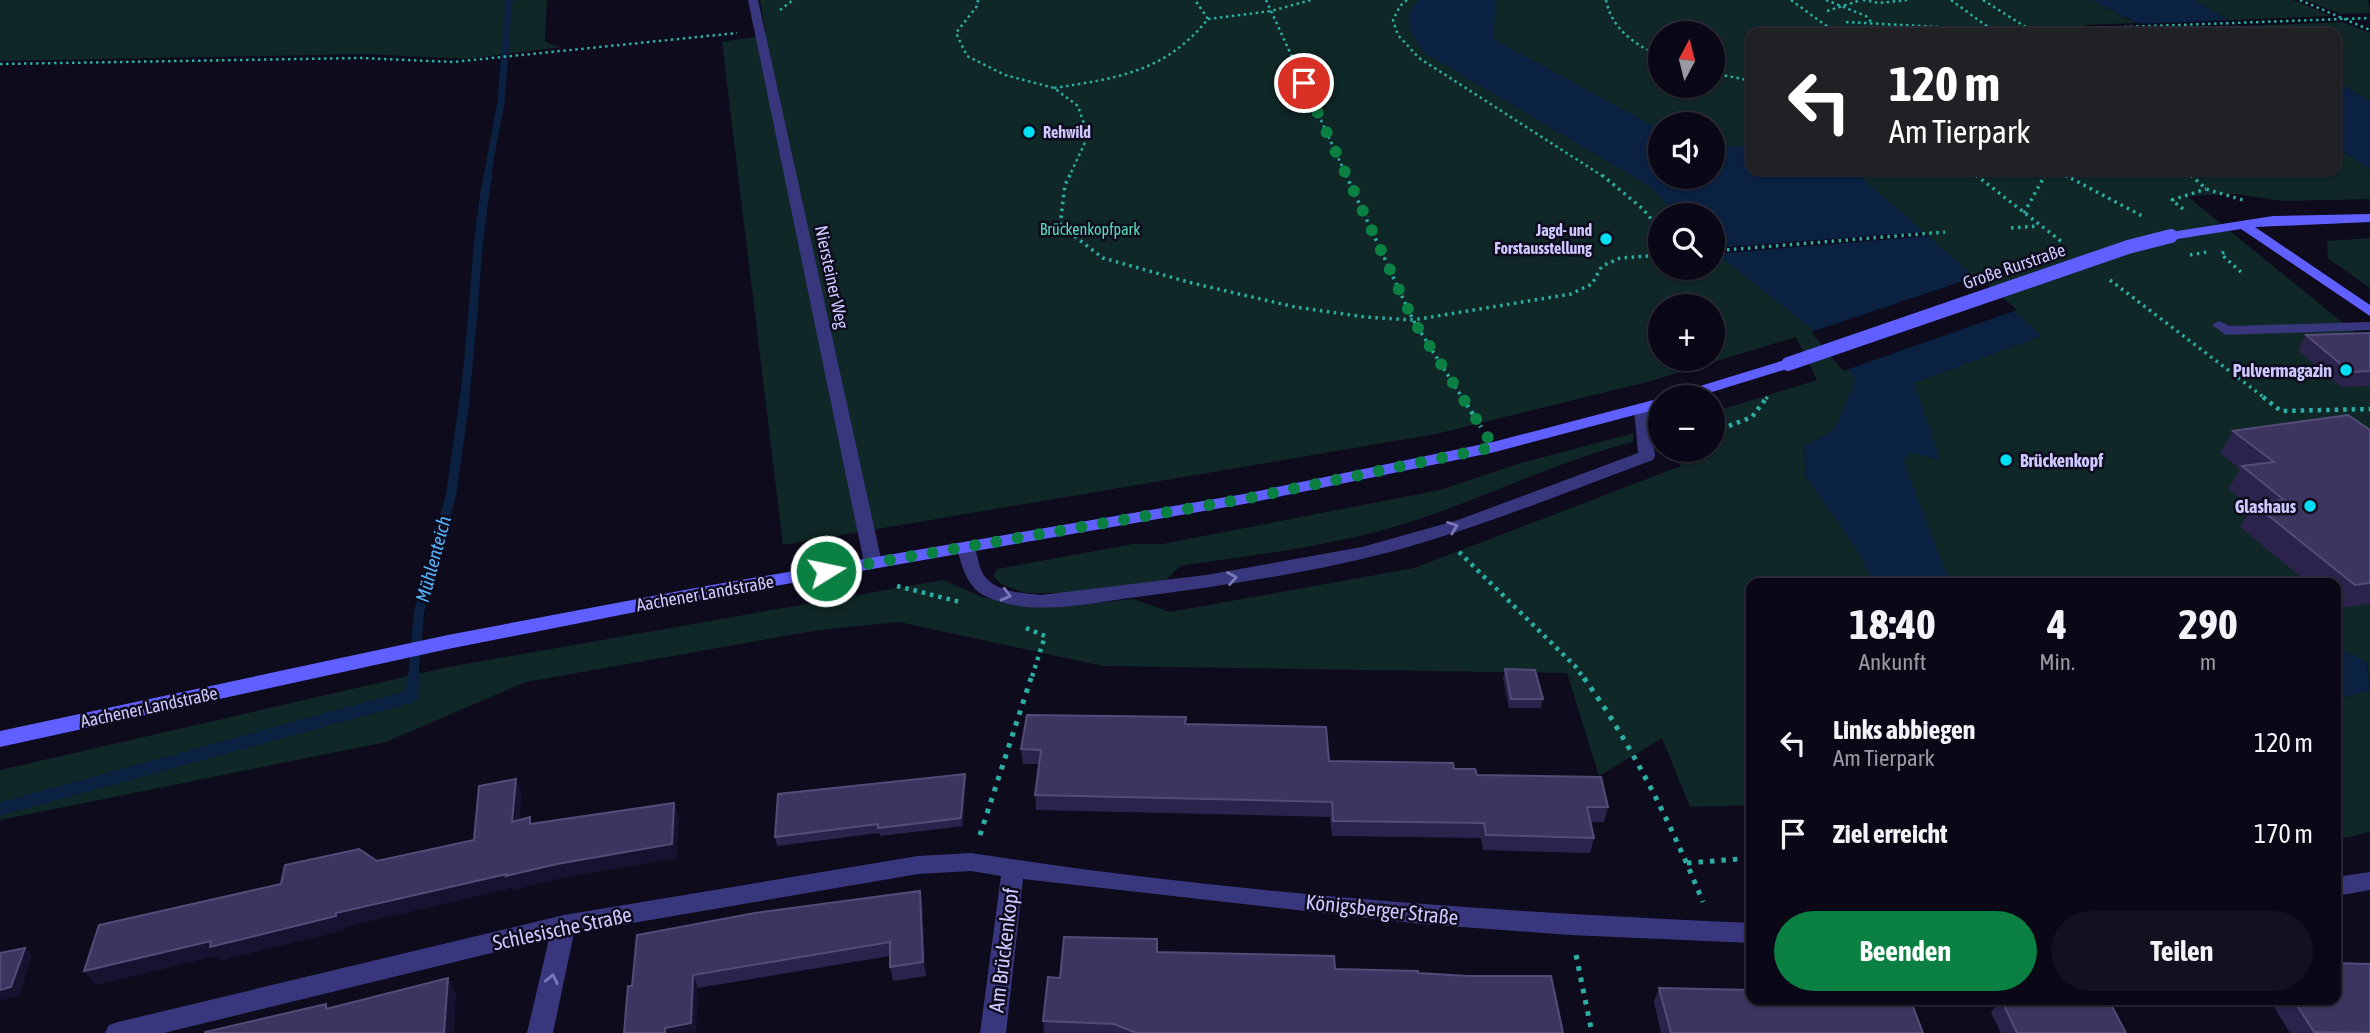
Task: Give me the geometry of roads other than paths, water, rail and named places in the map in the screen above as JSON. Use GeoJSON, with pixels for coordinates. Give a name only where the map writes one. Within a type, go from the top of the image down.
{"type":"FeatureCollection","features":[{"type":"Feature","properties":{"kind":"main road","name":"Große Rurstraße"},"geometry":{"type":"LineString","coordinates":[[1719,385],[2128,247],[2174,235],[2273,220],[2370,218]]}},
{"type":"Feature","properties":{"kind":"main road"},"geometry":{"type":"LineString","coordinates":[[2241,223],[2370,312]]}},
{"type":"Feature","properties":{"kind":"main road"},"geometry":{"type":"LineString","coordinates":[[1642,409],[1648,407]]}},
{"type":"Feature","properties":{"kind":"main road","name":"Aachener Landstraße"},"geometry":{"type":"LineString","coordinates":[[0,739],[448,642],[873,563],[1244,499],[1494,447],[1642,409]]}},
{"type":"Feature","properties":{"kind":"street","name":"Niersteiner Weg"},"geometry":{"type":"LineString","coordinates":[[753,0],[873,563]]}},
{"type":"Feature","properties":{"kind":"street"},"geometry":{"type":"LineString","coordinates":[[2219,325],[2227,331],[2370,326]]}},
{"type":"Feature","properties":{"kind":"street"},"geometry":{"type":"LineString","coordinates":[[966,547],[972,574],[990,590],[1021,599],[1064,599],[1222,580],[1334,559],[1438,532],[1647,457],[1642,409]]}},
{"type":"Feature","properties":{"kind":"street","name":"Schlesische Straße"},"geometry":{"type":"LineString","coordinates":[[118,1033],[564,925],[918,865],[971,862],[1013,867]]}},
{"type":"Feature","properties":{"kind":"street","name":"Königsberger Straße"},"geometry":{"type":"LineString","coordinates":[[1013,867],[1067,877],[1421,914],[1570,925],[1746,933]]}},
{"type":"Feature","properties":{"kind":"street","name":"Am Brückenkopf"},"geometry":{"type":"LineString","coordinates":[[993,1033],[1013,867]]}},
{"type":"Feature","properties":{"kind":"street"},"geometry":{"type":"LineString","coordinates":[[2341,886],[2370,881]]}},
{"type":"Feature","properties":{"kind":"street"},"geometry":{"type":"LineString","coordinates":[[540,1033],[564,925]]}},
{"type":"Feature","properties":{"kind":"water"},"geometry":{"type":"Polygon","coordinates":[[[1419,0],[1496,0],[1493,39],[1648,123],[1648,185],[1425,53],[1412,34],[1410,13],[1419,0]]]}},
{"type":"Feature","properties":{"kind":"water"},"geometry":{"type":"Polygon","coordinates":[[[2092,0],[2193,0],[2244,28],[2147,28],[2092,0]]]}},
{"type":"Feature","properties":{"kind":"water"},"geometry":{"type":"Polygon","coordinates":[[[2341,84],[2370,101],[2370,169],[2341,150],[2341,84]]]}},
{"type":"Feature","properties":{"kind":"water"},"geometry":{"type":"Polygon","coordinates":[[[1725,146],[1746,147],[1746,175],[1859,175],[2042,336],[1914,383],[1941,461],[1912,452],[1903,460],[1948,578],[1871,578],[1859,553],[1806,476],[1804,446],[1834,430],[1856,380],[1815,331],[1725,260],[1725,203],[1666,203],[1652,189],[1725,189],[1725,146]]]}},
{"type":"Feature","properties":{"kind":"water"},"geometry":{"type":"Polygon","coordinates":[[[2341,650],[2366,661],[2370,690],[2341,699],[2341,650]]]}},
{"type":"Feature","properties":{"kind":"waterway","name":"Mühlenteich"},"geometry":{"type":"LineString","coordinates":[[487,177],[501,102],[509,0]]}},
{"type":"Feature","properties":{"kind":"waterway","name":"Mühlenteich"},"geometry":{"type":"LineString","coordinates":[[464,399],[488,175]]}},
{"type":"Feature","properties":{"kind":"waterway","name":"Mühlenteich"},"geometry":{"type":"LineString","coordinates":[[413,680],[419,612],[451,495],[465,397]]}},
{"type":"Feature","properties":{"kind":"waterway","name":"Mühlenteich"},"geometry":{"type":"LineString","coordinates":[[0,809],[412,696],[413,678]]}},
{"type":"Feature","properties":{"kind":"place","name":"Rehwild"},"geometry":{"type":"Point","coordinates":[1029,132]}},
{"type":"Feature","properties":{"kind":"place","name":"Jagd- und Forstausstellung"},"geometry":{"type":"Point","coordinates":[1606,239]}},
{"type":"Feature","properties":{"kind":"place","name":"Pulvermagazin"},"geometry":{"type":"Point","coordinates":[2346,370]}},
{"type":"Feature","properties":{"kind":"place","name":"Brückenkopf"},"geometry":{"type":"Point","coordinates":[2006,460]}},
{"type":"Feature","properties":{"kind":"place","name":"Glashaus"},"geometry":{"type":"Point","coordinates":[2310,506]}},
{"type":"Feature","properties":{"kind":"park label","name":"Brückenkopfpark"},"geometry":{"type":"Point","coordinates":[1090,229]}}]}
